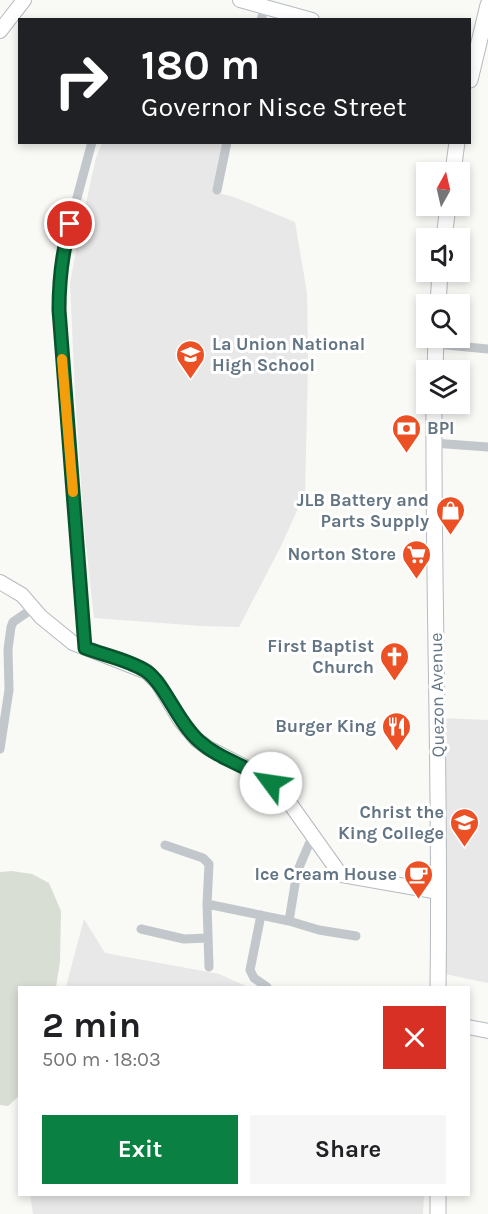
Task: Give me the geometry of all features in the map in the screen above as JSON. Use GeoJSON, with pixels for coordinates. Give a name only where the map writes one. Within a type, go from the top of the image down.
{"type":"FeatureCollection","features":[{"type":"Feature","properties":{"kind":"main road"},"geometry":{"type":"LineString","coordinates":[[471,62],[488,4]]}},
{"type":"Feature","properties":{"kind":"main road"},"geometry":{"type":"LineString","coordinates":[[454,162],[457,144]]}},
{"type":"Feature","properties":{"kind":"main road","name":"Quezon Avenue"},"geometry":{"type":"LineString","coordinates":[[434,414],[438,986]]}},
{"type":"Feature","properties":{"kind":"main road"},"geometry":{"type":"LineString","coordinates":[[438,1196],[438,1214]]}},
{"type":"Feature","properties":{"kind":"street"},"geometry":{"type":"LineString","coordinates":[[0,31],[24,0]]}},
{"type":"Feature","properties":{"kind":"street"},"geometry":{"type":"LineString","coordinates":[[240,0],[265,9],[303,18]]}},
{"type":"Feature","properties":{"kind":"street"},"geometry":{"type":"LineString","coordinates":[[85,648],[61,355],[59,278],[64,246],[91,144]]}},
{"type":"Feature","properties":{"kind":"street"},"geometry":{"type":"LineString","coordinates":[[217,190],[227,144]]}},
{"type":"Feature","properties":{"kind":"street"},"geometry":{"type":"LineString","coordinates":[[470,346],[488,349]]}},
{"type":"Feature","properties":{"kind":"street"},"geometry":{"type":"LineString","coordinates":[[433,443],[488,447]]}},
{"type":"Feature","properties":{"kind":"street"},"geometry":{"type":"LineString","coordinates":[[0,582],[22,595],[32,609],[73,643],[147,672],[158,683],[180,720],[197,740],[261,775],[281,791],[342,875],[439,892]]}},
{"type":"Feature","properties":{"kind":"street"},"geometry":{"type":"LineString","coordinates":[[0,749],[9,690],[8,649],[11,627],[13,622],[32,609]]}},
{"type":"Feature","properties":{"kind":"street"},"geometry":{"type":"LineString","coordinates":[[289,921],[297,872],[313,835]]}},
{"type":"Feature","properties":{"kind":"street"},"geometry":{"type":"LineString","coordinates":[[165,844],[208,862],[209,967]]}},
{"type":"Feature","properties":{"kind":"street"},"geometry":{"type":"LineString","coordinates":[[207,904],[289,921],[308,928],[356,936]]}},
{"type":"Feature","properties":{"kind":"street"},"geometry":{"type":"LineString","coordinates":[[261,915],[250,970],[254,978],[266,986]]}},
{"type":"Feature","properties":{"kind":"street"},"geometry":{"type":"LineString","coordinates":[[141,929],[184,939],[208,938]]}},
{"type":"Feature","properties":{"kind":"street"},"geometry":{"type":"LineString","coordinates":[[470,1027],[488,1031]]}},
{"type":"Feature","properties":{"kind":"shaded area","name":"La Union National High School"},"geometry":{"type":"Polygon","coordinates":[[[102,144],[225,144],[214,192],[234,197],[295,222],[307,293],[305,493],[281,546],[239,627],[94,618],[84,526],[70,283],[96,158],[102,144]]]}},
{"type":"Feature","properties":{"kind":"shaded area","name":"Christ the King College"},"geometry":{"type":"Polygon","coordinates":[[[441,718],[488,720],[488,983],[445,974],[441,718]]]}},
{"type":"Feature","properties":{"kind":"shaded area"},"geometry":{"type":"Polygon","coordinates":[[[0,872],[32,874],[49,883],[61,911],[60,962],[56,986],[18,986],[18,1097],[8,1106],[0,1105],[0,872]]]}},
{"type":"Feature","properties":{"kind":"shaded area"},"geometry":{"type":"Polygon","coordinates":[[[84,919],[105,953],[219,974],[246,986],[66,986],[84,919]]]}},
{"type":"Feature","properties":{"kind":"shaded area"},"geometry":{"type":"Polygon","coordinates":[[[30,1196],[424,1196],[423,1214],[33,1214],[30,1196]]]}},
{"type":"Feature","properties":{"kind":"slow traffic"},"geometry":{"type":"LineString","coordinates":[[62,359],[73,492]]}},
{"type":"Feature","properties":{"kind":"place","name":"La Union National High School"},"geometry":{"type":"Point","coordinates":[191,380]}},
{"type":"Feature","properties":{"kind":"place","name":"BPI"},"geometry":{"type":"Point","coordinates":[406,454]}},
{"type":"Feature","properties":{"kind":"place","name":"JLB Battery and Parts Supply"},"geometry":{"type":"Point","coordinates":[450,536]}},
{"type":"Feature","properties":{"kind":"place","name":"Norton Store"},"geometry":{"type":"Point","coordinates":[417,580]}},
{"type":"Feature","properties":{"kind":"place","name":"First Baptist Church"},"geometry":{"type":"Point","coordinates":[395,682]}},
{"type":"Feature","properties":{"kind":"place","name":"Burger King"},"geometry":{"type":"Point","coordinates":[397,752]}},
{"type":"Feature","properties":{"kind":"place","name":"Christ the King College"},"geometry":{"type":"Point","coordinates":[465,848]}},
{"type":"Feature","properties":{"kind":"place","name":"Ice Cream House"},"geometry":{"type":"Point","coordinates":[418,900]}},
{"type":"Feature","properties":{"kind":"route"},"geometry":{"type":"LineString","coordinates":[[70,224],[59,278],[59,310],[85,648],[147,672],[158,683],[180,720],[197,740],[261,775],[271,783]]}}]}
